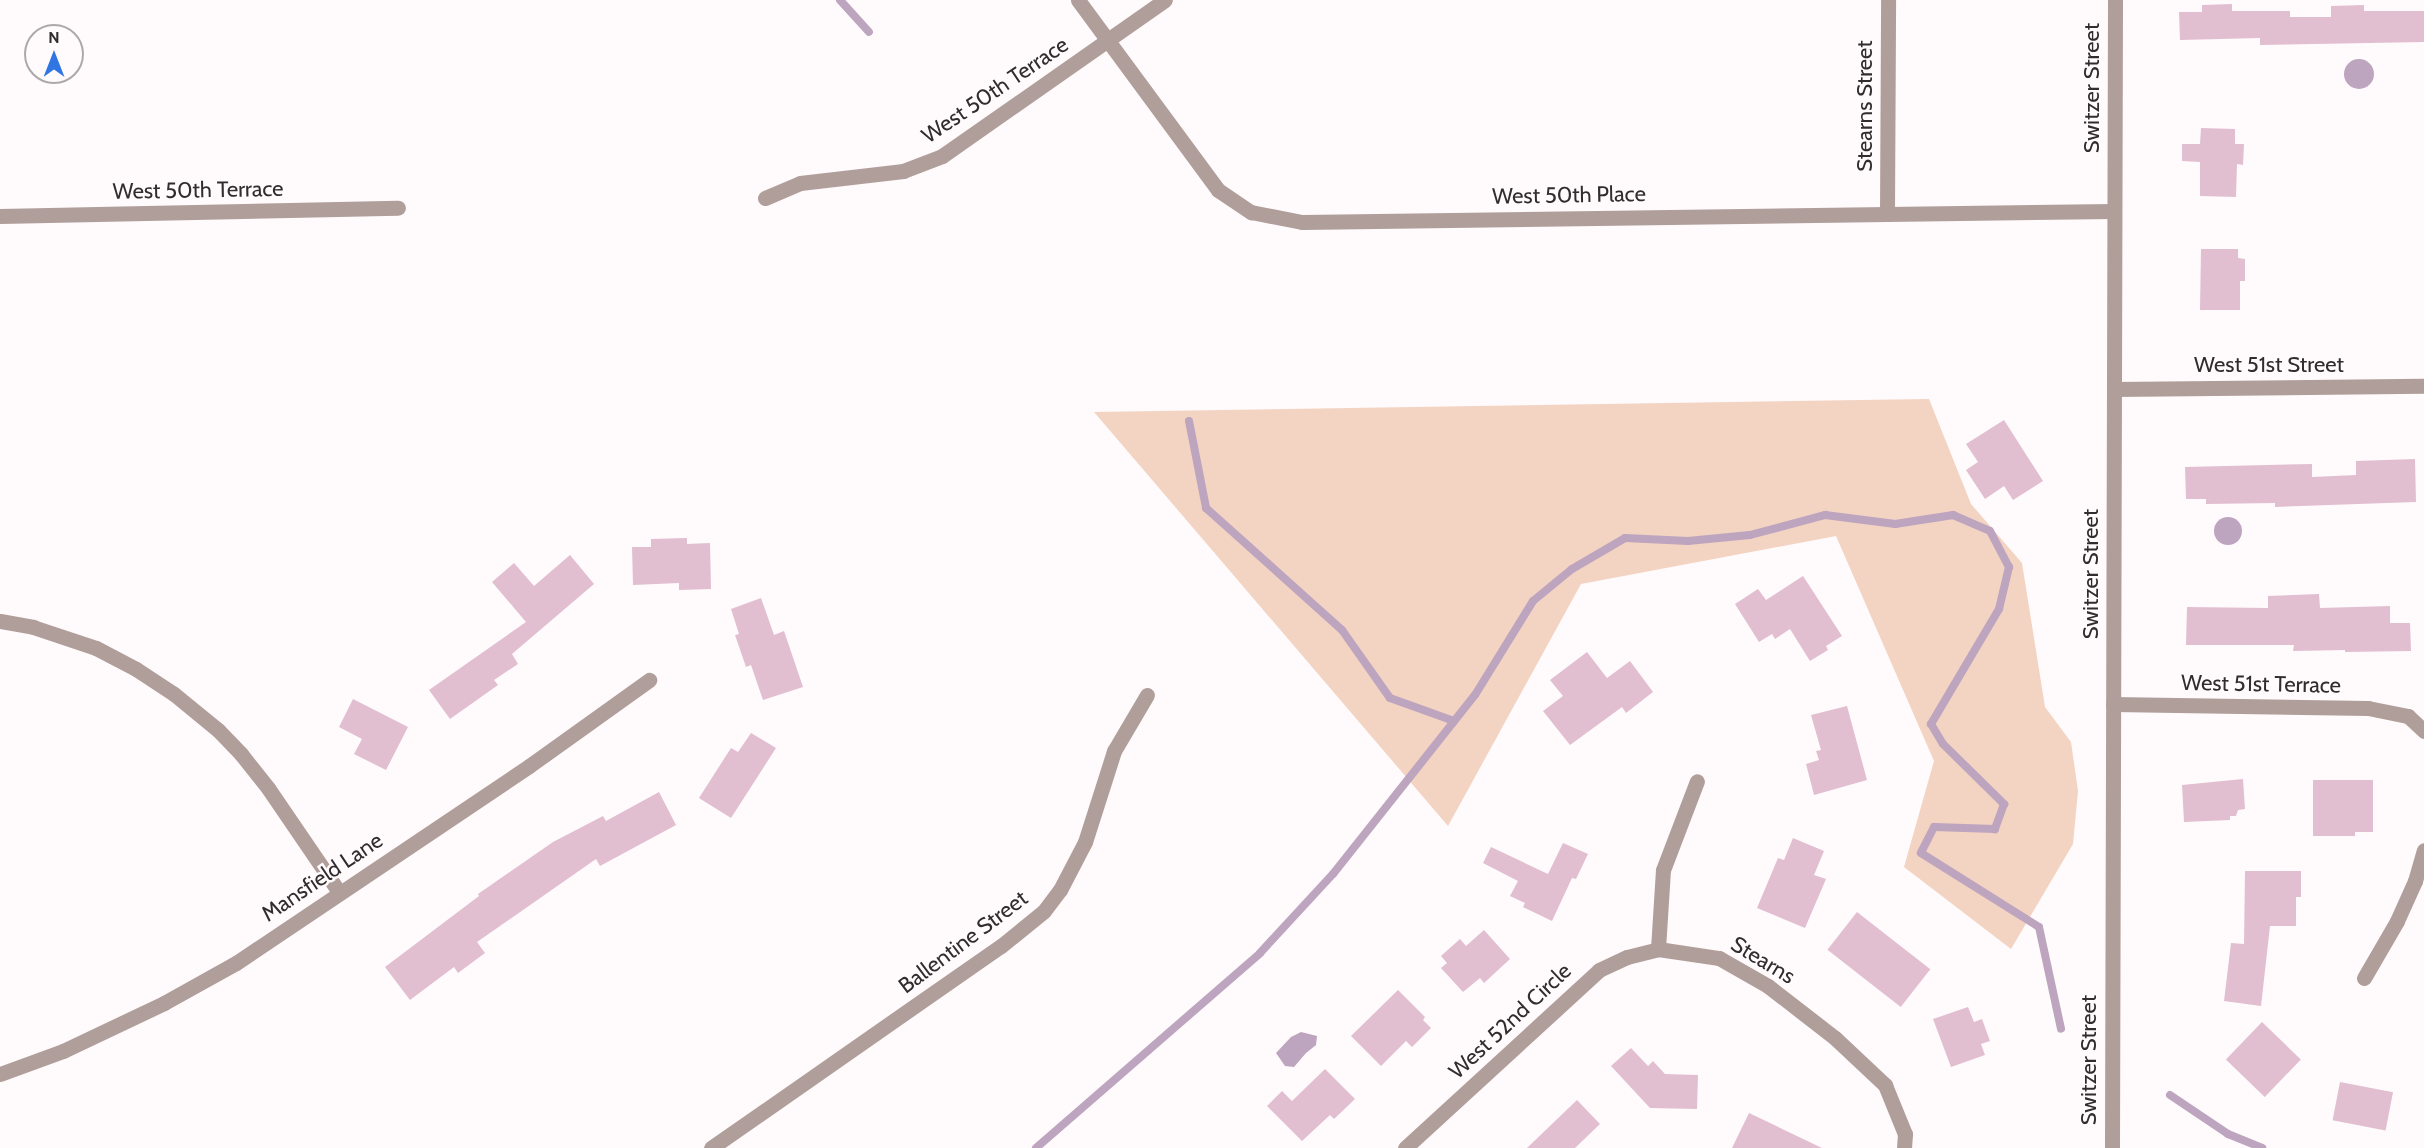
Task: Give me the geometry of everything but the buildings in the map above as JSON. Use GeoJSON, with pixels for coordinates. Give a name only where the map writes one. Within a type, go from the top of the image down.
{"type":"FeatureCollection","features":[{"type":"Feature","properties":{"kind":"street","name":"West 50th Place"},"geometry":{"type":"LineString","coordinates":[[1078,0],[1218,190],[1251,212],[1302,222],[1887,212],[2114,211]]}},
{"type":"Feature","properties":{"kind":"street","name":"West 50th Terrace"},"geometry":{"type":"LineString","coordinates":[[765,198],[800,183],[903,171],[942,156],[1165,0]]}},
{"type":"Feature","properties":{"kind":"street","name":"Stearns Street"},"geometry":{"type":"LineString","coordinates":[[1887,212],[1888,0]]}},
{"type":"Feature","properties":{"kind":"street","name":"Switzer Street"},"geometry":{"type":"LineString","coordinates":[[2112,1148],[2115,0]]}},
{"type":"Feature","properties":{"kind":"street","name":"West 50th Terrace"},"geometry":{"type":"LineString","coordinates":[[0,216],[398,208]]}},
{"type":"Feature","properties":{"kind":"street","name":"West 51st Street"},"geometry":{"type":"LineString","coordinates":[[2114,389],[2424,386]]}},
{"type":"Feature","properties":{"kind":"street"},"geometry":{"type":"LineString","coordinates":[[0,621],[33,627],[96,648],[136,669],[174,694],[218,730],[241,754],[268,788],[339,892]]}},
{"type":"Feature","properties":{"kind":"street","name":"Mansfield Lane"},"geometry":{"type":"LineString","coordinates":[[0,1074],[63,1051],[164,1003],[236,963],[529,766],[649,680]]}},
{"type":"Feature","properties":{"kind":"street","name":"Ballentine Street"},"geometry":{"type":"LineString","coordinates":[[711,1148],[1001,946],[1044,911],[1060,890],[1084,842],[1114,752],[1147,695]]}},
{"type":"Feature","properties":{"kind":"street","name":"West 51st Terrace"},"geometry":{"type":"LineString","coordinates":[[2113,704],[2367,708],[2408,716],[2424,731]]}},
{"type":"Feature","properties":{"kind":"street"},"geometry":{"type":"LineString","coordinates":[[1658,949],[1664,870],[1697,781]]}},
{"type":"Feature","properties":{"kind":"street"},"geometry":{"type":"LineString","coordinates":[[2364,978],[2397,921],[2415,881],[2424,850]]}},
{"type":"Feature","properties":{"kind":"street","name":"West 52nd Circle"},"geometry":{"type":"LineString","coordinates":[[1405,1148],[1482,1080],[1575,989],[1599,970],[1627,957],[1658,949]]}},
{"type":"Feature","properties":{"kind":"street","name":"Stearns"},"geometry":{"type":"LineString","coordinates":[[1658,949],[1719,958],[1768,986],[1835,1038],[1885,1085],[1905,1134],[1904,1148]]}},
{"type":"Feature","properties":{"kind":"shaded area"},"geometry":{"type":"Polygon","coordinates":[[[2359,59],[2370,63],[2374,74],[2370,85],[2359,89],[2348,85],[2344,74],[2348,63],[2359,59]]]}},
{"type":"Feature","properties":{"kind":"shaded area"},"geometry":{"type":"Polygon","coordinates":[[[1929,399],[1971,504],[2022,563],[2045,707],[2071,742],[2078,791],[2073,844],[2011,949],[1904,867],[1934,761],[1836,536],[1581,584],[1448,826],[1094,412],[1929,399]]]}},
{"type":"Feature","properties":{"kind":"shaded area"},"geometry":{"type":"Polygon","coordinates":[[[2228,517],[2238,521],[2242,531],[2238,541],[2228,545],[2218,541],[2214,531],[2218,521],[2228,517]]]}},
{"type":"Feature","properties":{"kind":"shaded area"},"geometry":{"type":"Polygon","coordinates":[[[1301,1032],[1317,1036],[1316,1045],[1294,1067],[1285,1066],[1276,1053],[1291,1037],[1301,1032]]]}},
{"type":"Feature","properties":{"kind":"waterway"},"geometry":{"type":"LineString","coordinates":[[840,0],[869,32]]}},
{"type":"Feature","properties":{"kind":"waterway"},"geometry":{"type":"LineString","coordinates":[[1189,421],[1206,508],[1342,630],[1390,698],[1454,721]]}},
{"type":"Feature","properties":{"kind":"waterway"},"geometry":{"type":"LineString","coordinates":[[1036,1148],[1260,953],[1333,874],[1475,695],[1533,601],[1572,569],[1625,538],[1688,541],[1750,535],[1825,515],[1895,524],[1953,515],[1990,531],[2009,567],[1999,609],[1931,724],[1943,744],[2004,804],[1995,829],[1934,827],[1921,853],[2039,927],[2061,1029]]}},
{"type":"Feature","properties":{"kind":"waterway"},"geometry":{"type":"LineString","coordinates":[[2170,1095],[2228,1134],[2262,1148]]}}]}
